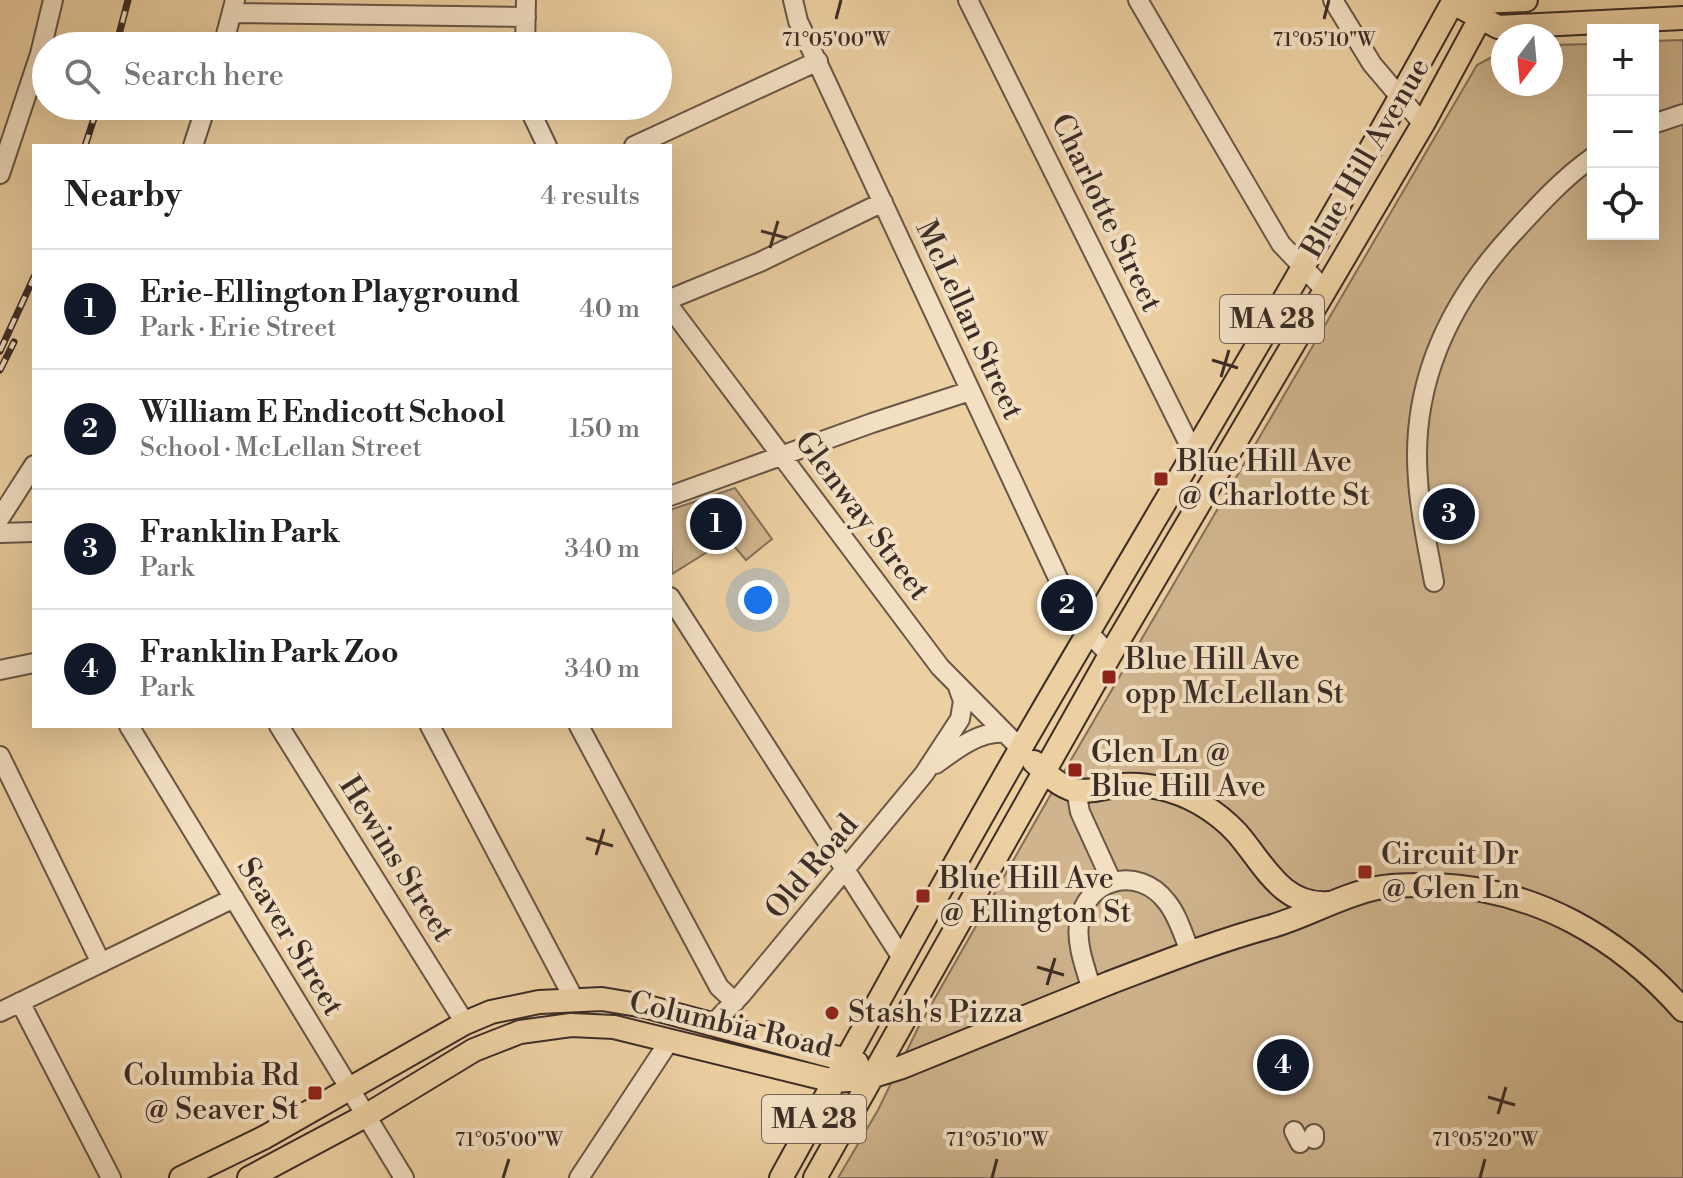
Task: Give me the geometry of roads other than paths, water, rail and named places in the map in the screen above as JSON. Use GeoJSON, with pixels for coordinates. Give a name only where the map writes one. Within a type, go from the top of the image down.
{"type":"FeatureCollection","features":[{"type":"Feature","properties":{"kind":"main road"},"geometry":{"type":"LineString","coordinates":[[1454,2],[1486,6],[1526,0]]}},
{"type":"Feature","properties":{"kind":"main road","name":"Blue Hill Avenue"},"geometry":{"type":"LineString","coordinates":[[781,1178],[902,958],[1013,741],[1088,633],[1454,2]]}},
{"type":"Feature","properties":{"kind":"main road","name":"Blue Hill Avenue"},"geometry":{"type":"LineString","coordinates":[[815,1178],[1110,655],[1423,124],[1486,6]]}},
{"type":"Feature","properties":{"kind":"main road"},"geometry":{"type":"LineString","coordinates":[[1486,6],[1498,27],[1683,18]]}},
{"type":"Feature","properties":{"kind":"main road"},"geometry":{"type":"LineString","coordinates":[[1013,741],[1044,772],[1060,784],[1076,790],[1133,784],[1157,787],[1199,803],[1227,823],[1283,889],[1313,903],[1335,902]]}},
{"type":"Feature","properties":{"kind":"main road"},"geometry":{"type":"LineString","coordinates":[[1244,933],[1262,924],[1274,908],[1273,889],[1264,867]]}},
{"type":"Feature","properties":{"kind":"main road"},"geometry":{"type":"LineString","coordinates":[[873,1076],[1190,951],[1286,922],[1380,888],[1426,885],[1475,889],[1524,900],[1564,916],[1607,943],[1683,1010]]}},
{"type":"Feature","properties":{"kind":"main road","name":"Columbia Road"},"geometry":{"type":"LineString","coordinates":[[181,1178],[265,1137],[465,1023],[491,1012],[574,999],[630,1003],[846,1059],[861,1065],[873,1076]]}},
{"type":"Feature","properties":{"kind":"main road","name":"Columbia Road"},"geometry":{"type":"LineString","coordinates":[[249,1178],[367,1115],[474,1050],[520,1032],[585,1024],[628,1030],[834,1081],[853,1081],[873,1076]]}},
{"type":"Feature","properties":{"kind":"street"},"geometry":{"type":"LineString","coordinates":[[45,32],[53,0]]}},
{"type":"Feature","properties":{"kind":"street","name":"McLellan Street"},"geometry":{"type":"LineString","coordinates":[[793,0],[798,21],[1071,606],[1088,633],[1110,655]]}},
{"type":"Feature","properties":{"kind":"street","name":"Charlotte Street"},"geometry":{"type":"LineString","coordinates":[[968,0],[1193,452]]}},
{"type":"Feature","properties":{"kind":"street"},"geometry":{"type":"LineString","coordinates":[[1138,0],[1281,244],[1325,290]]}},
{"type":"Feature","properties":{"kind":"street"},"geometry":{"type":"LineString","coordinates":[[1333,0],[1372,64],[1423,124]]}},
{"type":"Feature","properties":{"kind":"street"},"geometry":{"type":"LineString","coordinates":[[227,32],[234,6],[526,8],[525,32]]}},
{"type":"Feature","properties":{"kind":"street"},"geometry":{"type":"LineString","coordinates":[[638,144],[818,61]]}},
{"type":"Feature","properties":{"kind":"street"},"geometry":{"type":"LineString","coordinates":[[0,174],[32,78]]}},
{"type":"Feature","properties":{"kind":"street"},"geometry":{"type":"LineString","coordinates":[[1659,122],[1683,114]]}},
{"type":"Feature","properties":{"kind":"street"},"geometry":{"type":"LineString","coordinates":[[194,144],[201,120]]}},
{"type":"Feature","properties":{"kind":"street"},"geometry":{"type":"LineString","coordinates":[[535,120],[546,144]]}},
{"type":"Feature","properties":{"kind":"street"},"geometry":{"type":"LineString","coordinates":[[1434,582],[1419,497],[1417,446],[1423,398],[1434,355],[1460,300],[1500,247],[1558,186],[1587,162]]}},
{"type":"Feature","properties":{"kind":"street"},"geometry":{"type":"LineString","coordinates":[[672,298],[760,262],[883,202]]}},
{"type":"Feature","properties":{"kind":"street","name":"Glenway Street"},"geometry":{"type":"LineString","coordinates":[[672,310],[921,642],[958,687],[1013,741]]}},
{"type":"Feature","properties":{"kind":"street"},"geometry":{"type":"LineString","coordinates":[[672,495],[970,391]]}},
{"type":"Feature","properties":{"kind":"street"},"geometry":{"type":"LineString","coordinates":[[0,518],[32,468]]}},
{"type":"Feature","properties":{"kind":"street"},"geometry":{"type":"LineString","coordinates":[[0,533],[32,532]]}},
{"type":"Feature","properties":{"kind":"street"},"geometry":{"type":"LineString","coordinates":[[672,600],[902,958]]}},
{"type":"Feature","properties":{"kind":"street"},"geometry":{"type":"LineString","coordinates":[[0,670],[32,663]]}},
{"type":"Feature","properties":{"kind":"street","name":"Old Road"},"geometry":{"type":"LineString","coordinates":[[711,1026],[738,999],[924,774],[962,713],[963,701],[958,687]]}},
{"type":"Feature","properties":{"kind":"street","name":"Seaver Street"},"geometry":{"type":"LineString","coordinates":[[130,728],[404,1178]]}},
{"type":"Feature","properties":{"kind":"street","name":"Hewins Street"},"geometry":{"type":"LineString","coordinates":[[280,728],[465,1023]]}},
{"type":"Feature","properties":{"kind":"street"},"geometry":{"type":"LineString","coordinates":[[431,728],[574,999]]}},
{"type":"Feature","properties":{"kind":"street"},"geometry":{"type":"LineString","coordinates":[[580,728],[719,987],[738,999]]}},
{"type":"Feature","properties":{"kind":"street","name":"Old Road"},"geometry":{"type":"LineString","coordinates":[[924,774],[981,736],[994,732],[1013,741]]}},
{"type":"Feature","properties":{"kind":"street"},"geometry":{"type":"LineString","coordinates":[[0,756],[7,789],[101,963]]}},
{"type":"Feature","properties":{"kind":"street"},"geometry":{"type":"LineString","coordinates":[[1076,790],[1080,812],[1112,882]]}},
{"type":"Feature","properties":{"kind":"street"},"geometry":{"type":"LineString","coordinates":[[1092,990],[1078,937],[1078,924],[1082,908],[1092,892],[1112,882],[1122,879],[1155,891],[1166,901],[1190,951]]}},
{"type":"Feature","properties":{"kind":"street"},"geometry":{"type":"LineString","coordinates":[[0,1012],[234,898]]}},
{"type":"Feature","properties":{"kind":"street"},"geometry":{"type":"LineString","coordinates":[[20,1002],[111,1178]]}},
{"type":"Feature","properties":{"kind":"street"},"geometry":{"type":"LineString","coordinates":[[579,1178],[670,1040]]}},
{"type":"Feature","properties":{"kind":"railway"},"geometry":{"type":"LineString","coordinates":[[120,32],[128,0]]}},
{"type":"Feature","properties":{"kind":"railway"},"geometry":{"type":"LineString","coordinates":[[86,144],[93,120]]}},
{"type":"Feature","properties":{"kind":"railway"},"geometry":{"type":"LineString","coordinates":[[0,351],[32,281]]}},
{"type":"Feature","properties":{"kind":"railway"},"geometry":{"type":"LineString","coordinates":[[0,370],[14,342]]}},
{"type":"Feature","properties":{"kind":"place","name":"Blue Hill Ave @ Charlotte St"},"geometry":{"type":"Point","coordinates":[1161,479]}},
{"type":"Feature","properties":{"kind":"place","name":"Franklin Park"},"geometry":{"type":"Point","coordinates":[1449,514]}},
{"type":"Feature","properties":{"kind":"place","name":"Erie-Ellington Playground"},"geometry":{"type":"Point","coordinates":[716,524]}},
{"type":"Feature","properties":{"kind":"place","name":"William E Endicott School"},"geometry":{"type":"Point","coordinates":[1067,605]}},
{"type":"Feature","properties":{"kind":"place","name":"Blue Hill Ave opp McLellan St"},"geometry":{"type":"Point","coordinates":[1109,677]}},
{"type":"Feature","properties":{"kind":"place","name":"Glen Ln @ Blue Hill Ave"},"geometry":{"type":"Point","coordinates":[1075,770]}},
{"type":"Feature","properties":{"kind":"place","name":"Circuit Dr @ Glen Ln"},"geometry":{"type":"Point","coordinates":[1365,872]}},
{"type":"Feature","properties":{"kind":"place","name":"Blue Hill Ave @ Ellington St"},"geometry":{"type":"Point","coordinates":[923,896]}},
{"type":"Feature","properties":{"kind":"place","name":"Stash's Pizza"},"geometry":{"type":"Point","coordinates":[832,1013]}},
{"type":"Feature","properties":{"kind":"place","name":"Franklin Park Zoo"},"geometry":{"type":"Point","coordinates":[1283,1065]}},
{"type":"Feature","properties":{"kind":"place","name":"Columbia Rd @ Seaver St"},"geometry":{"type":"Point","coordinates":[315,1093]}}]}
